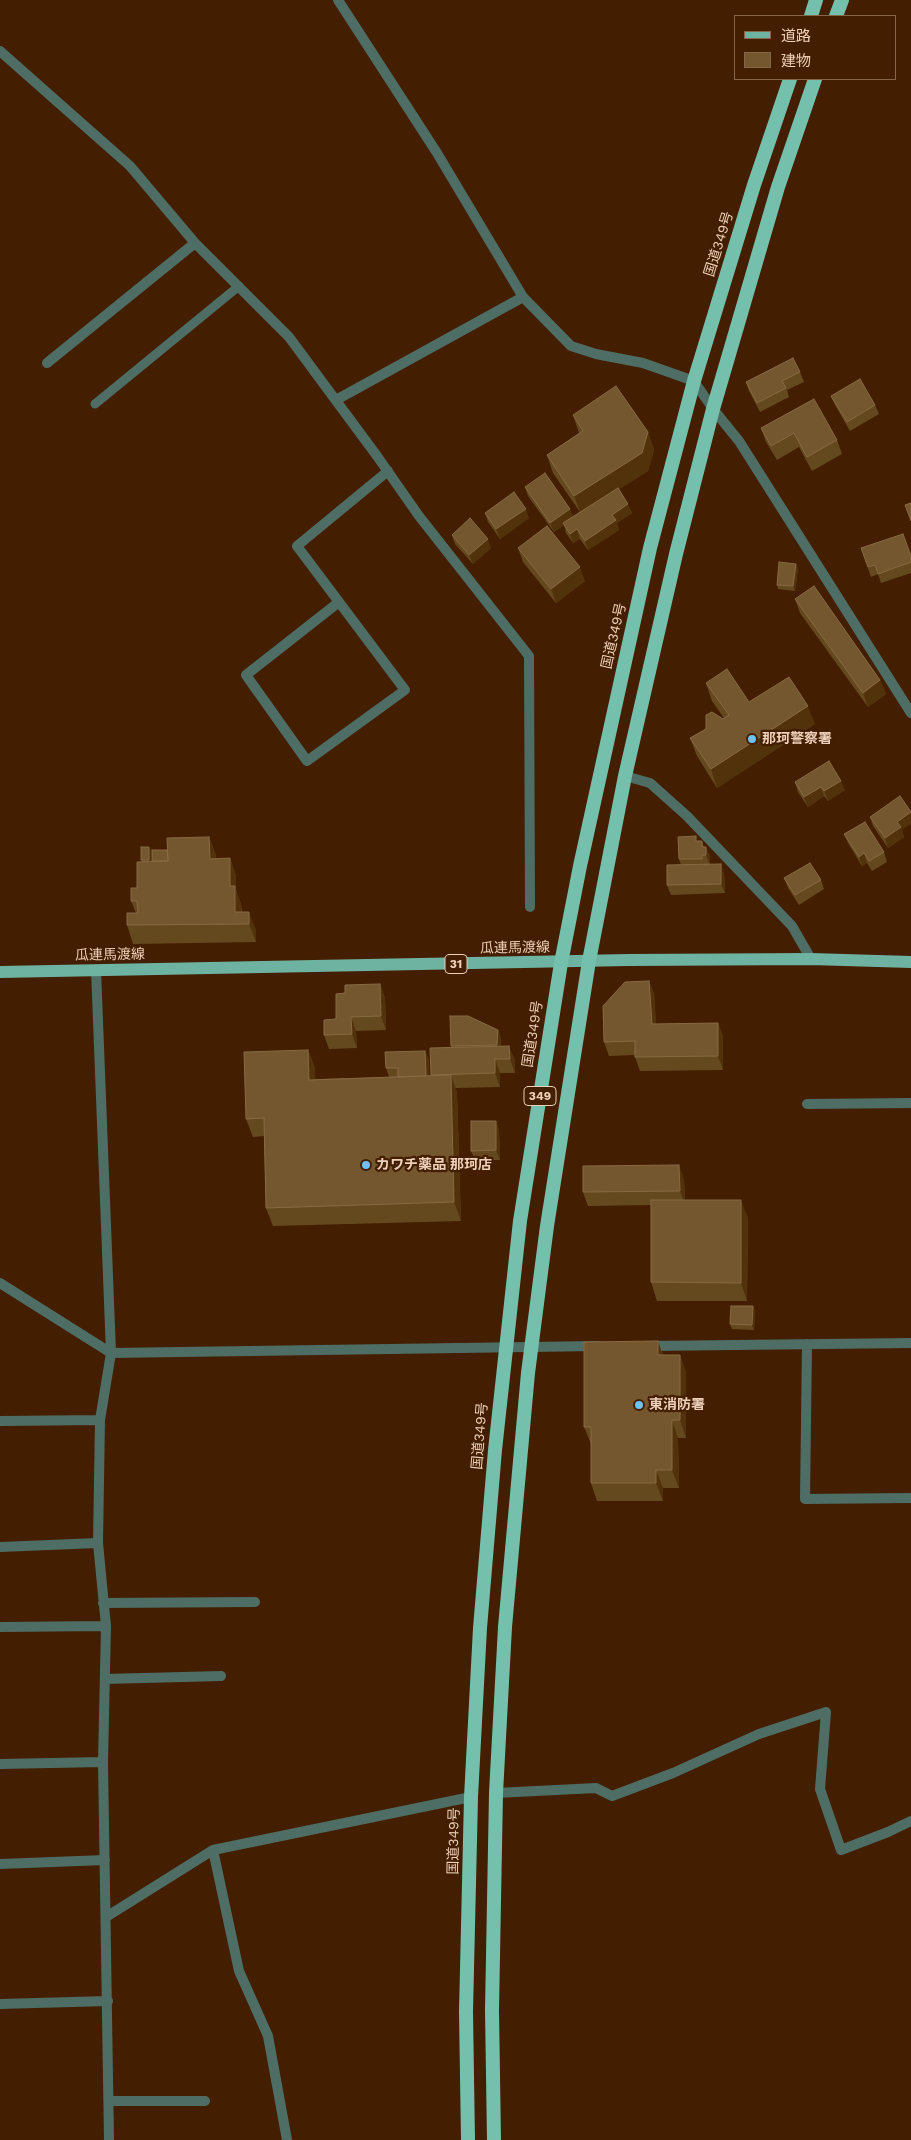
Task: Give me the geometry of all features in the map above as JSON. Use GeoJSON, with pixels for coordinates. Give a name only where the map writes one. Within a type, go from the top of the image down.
{"type":"FeatureCollection","features":[{"type":"Feature","properties":{"kind":"highway"},"geometry":{"type":"LineString","coordinates":[[811,15],[816,0]]}},
{"type":"Feature","properties":{"kind":"highway"},"geometry":{"type":"LineString","coordinates":[[836,15],[842,0]]}},
{"type":"Feature","properties":{"kind":"highway","name":"国道349号"},"geometry":{"type":"LineString","coordinates":[[468,2140],[466,2012],[471,1797],[480,1628],[505,1348],[520,1221],[561,963],[580,866],[650,548],[694,381],[754,185],[790,80]]}},
{"type":"Feature","properties":{"kind":"highway","name":"349"},"geometry":{"type":"LineString","coordinates":[[494,2140],[492,2010],[496,1793],[505,1627],[531,1347],[547,1226],[589,961],[625,776],[676,554],[713,409],[778,187],[815,80]]}},
{"type":"Feature","properties":{"kind":"main road","name":"瓜連馬渡線"},"geometry":{"type":"LineString","coordinates":[[0,972],[589,961],[811,959],[911,962]]}},
{"type":"Feature","properties":{"kind":"street"},"geometry":{"type":"LineString","coordinates":[[338,0],[437,153],[523,296],[571,346],[596,354],[643,363],[694,381],[713,409],[740,441],[911,713]]}},
{"type":"Feature","properties":{"kind":"street"},"geometry":{"type":"LineString","coordinates":[[0,51],[130,166],[195,242],[289,337],[388,471],[418,516],[529,656],[530,907]]}},
{"type":"Feature","properties":{"kind":"street"},"geometry":{"type":"LineString","coordinates":[[47,363],[195,242]]}},
{"type":"Feature","properties":{"kind":"street"},"geometry":{"type":"LineString","coordinates":[[336,400],[523,296]]}},
{"type":"Feature","properties":{"kind":"street"},"geometry":{"type":"LineString","coordinates":[[339,602],[246,675],[307,761],[405,690],[339,602],[297,546],[388,471]]}},
{"type":"Feature","properties":{"kind":"street"},"geometry":{"type":"LineString","coordinates":[[625,776],[650,783],[687,816],[792,926],[811,959]]}},
{"type":"Feature","properties":{"kind":"street"},"geometry":{"type":"LineString","coordinates":[[96,970],[111,1353],[100,1420],[98,1543],[106,1626],[103,1762],[109,2140]]}},
{"type":"Feature","properties":{"kind":"street"},"geometry":{"type":"LineString","coordinates":[[807,1104],[911,1103]]}},
{"type":"Feature","properties":{"kind":"street"},"geometry":{"type":"LineString","coordinates":[[0,1284],[111,1353],[609,1346]]}},
{"type":"Feature","properties":{"kind":"street"},"geometry":{"type":"LineString","coordinates":[[639,1346],[911,1343]]}},
{"type":"Feature","properties":{"kind":"street"},"geometry":{"type":"LineString","coordinates":[[807,1344],[805,1499],[911,1498]]}},
{"type":"Feature","properties":{"kind":"street"},"geometry":{"type":"LineString","coordinates":[[0,1421],[100,1420]]}},
{"type":"Feature","properties":{"kind":"street"},"geometry":{"type":"LineString","coordinates":[[0,1547],[98,1543]]}},
{"type":"Feature","properties":{"kind":"street"},"geometry":{"type":"LineString","coordinates":[[103,1603],[256,1602]]}},
{"type":"Feature","properties":{"kind":"street"},"geometry":{"type":"LineString","coordinates":[[0,1627],[106,1626]]}},
{"type":"Feature","properties":{"kind":"street"},"geometry":{"type":"LineString","coordinates":[[105,1679],[221,1676]]}},
{"type":"Feature","properties":{"kind":"street"},"geometry":{"type":"LineString","coordinates":[[496,1793],[596,1788],[612,1796],[673,1773],[759,1734],[826,1712],[820,1790],[842,1850],[888,1832],[911,1820]]}},
{"type":"Feature","properties":{"kind":"street"},"geometry":{"type":"LineString","coordinates":[[0,1764],[103,1762]]}},
{"type":"Feature","properties":{"kind":"street"},"geometry":{"type":"LineString","coordinates":[[106,1917],[213,1850],[471,1797]]}},
{"type":"Feature","properties":{"kind":"street"},"geometry":{"type":"LineString","coordinates":[[213,1850],[239,1971],[268,2036],[287,2140]]}},
{"type":"Feature","properties":{"kind":"street"},"geometry":{"type":"LineString","coordinates":[[0,1864],[105,1860]]}},
{"type":"Feature","properties":{"kind":"street"},"geometry":{"type":"LineString","coordinates":[[0,2004],[108,2001]]}},
{"type":"Feature","properties":{"kind":"street"},"geometry":{"type":"LineString","coordinates":[[109,2101],[205,2100]]}},
{"type":"Feature","properties":{"kind":"lane"},"geometry":{"type":"LineString","coordinates":[[95,404],[238,286]]}},
{"type":"Feature","properties":{"kind":"building"},"geometry":{"type":"Polygon","coordinates":[[[793,358],[800,372],[782,381],[786,388],[757,403],[746,382],[793,358]]]}},
{"type":"Feature","properties":{"kind":"building"},"geometry":{"type":"Polygon","coordinates":[[[860,379],[875,405],[847,422],[831,396],[860,379]]]}},
{"type":"Feature","properties":{"kind":"building"},"geometry":{"type":"Polygon","coordinates":[[[616,386],[648,432],[642,453],[574,496],[547,455],[583,431],[573,415],[616,386]]]}},
{"type":"Feature","properties":{"kind":"building"},"geometry":{"type":"Polygon","coordinates":[[[814,399],[837,440],[807,457],[794,433],[771,446],[761,428],[814,399]]]}},
{"type":"Feature","properties":{"kind":"building"},"geometry":{"type":"Polygon","coordinates":[[[545,473],[570,509],[550,523],[525,487],[545,473]]]}},
{"type":"Feature","properties":{"kind":"building"},"geometry":{"type":"Polygon","coordinates":[[[618,488],[628,504],[612,515],[616,520],[585,541],[577,529],[570,534],[563,523],[618,488]]]}},
{"type":"Feature","properties":{"kind":"building"},"geometry":{"type":"Polygon","coordinates":[[[514,492],[526,509],[496,529],[485,513],[514,492]]]}},
{"type":"Feature","properties":{"kind":"building"},"geometry":{"type":"Polygon","coordinates":[[[911,503],[911,521],[905,505],[911,503]]]}},
{"type":"Feature","properties":{"kind":"building"},"geometry":{"type":"Polygon","coordinates":[[[470,518],[488,539],[469,555],[452,535],[470,518]]]}},
{"type":"Feature","properties":{"kind":"building"},"geometry":{"type":"Polygon","coordinates":[[[547,526],[580,567],[551,589],[518,548],[547,526]]]}},
{"type":"Feature","properties":{"kind":"building"},"geometry":{"type":"Polygon","coordinates":[[[903,534],[911,556],[911,562],[878,574],[875,565],[868,567],[861,548],[903,534]]]}},
{"type":"Feature","properties":{"kind":"building"},"geometry":{"type":"Polygon","coordinates":[[[779,562],[796,564],[793,586],[777,585],[779,562]]]}},
{"type":"Feature","properties":{"kind":"building"},"geometry":{"type":"Polygon","coordinates":[[[814,586],[880,680],[863,693],[795,599],[814,586]]]}},
{"type":"Feature","properties":{"kind":"building"},"geometry":{"type":"Polygon","coordinates":[[[727,669],[749,702],[789,677],[808,706],[711,769],[690,738],[706,729],[706,715],[712,712],[723,719],[729,715],[706,683],[727,669]]]}},
{"type":"Feature","properties":{"kind":"building"},"geometry":{"type":"Polygon","coordinates":[[[829,761],[841,781],[824,791],[821,787],[804,797],[795,782],[829,761]]]}},
{"type":"Feature","properties":{"kind":"building"},"geometry":{"type":"Polygon","coordinates":[[[900,796],[911,812],[897,822],[901,827],[885,838],[870,817],[900,796]]]}},
{"type":"Feature","properties":{"kind":"building"},"geometry":{"type":"Polygon","coordinates":[[[865,822],[884,852],[869,861],[864,853],[859,857],[844,834],[865,822]]]}},
{"type":"Feature","properties":{"kind":"building"},"geometry":{"type":"Polygon","coordinates":[[[696,836],[696,841],[702,841],[702,847],[706,847],[706,855],[702,855],[702,859],[679,859],[678,837],[696,836]]]}},
{"type":"Feature","properties":{"kind":"building"},"geometry":{"type":"Polygon","coordinates":[[[209,837],[210,859],[230,858],[230,886],[235,886],[235,912],[249,912],[249,924],[127,925],[127,913],[138,913],[137,901],[131,901],[131,888],[137,888],[137,862],[168,861],[167,838],[209,837]]]}},
{"type":"Feature","properties":{"kind":"building"},"geometry":{"type":"Polygon","coordinates":[[[141,847],[149,847],[149,860],[141,860],[141,847]]]}},
{"type":"Feature","properties":{"kind":"building"},"geometry":{"type":"Polygon","coordinates":[[[152,850],[167,850],[168,861],[152,861],[152,850]]]}},
{"type":"Feature","properties":{"kind":"building"},"geometry":{"type":"Polygon","coordinates":[[[810,863],[821,880],[795,895],[784,878],[810,863]]]}},
{"type":"Feature","properties":{"kind":"building"},"geometry":{"type":"Polygon","coordinates":[[[721,864],[721,884],[667,885],[667,865],[721,864]]]}},
{"type":"Feature","properties":{"kind":"building"},"geometry":{"type":"Polygon","coordinates":[[[649,981],[652,1024],[718,1023],[718,1056],[635,1057],[635,1041],[604,1042],[603,1006],[625,982],[649,981]]]}},
{"type":"Feature","properties":{"kind":"building"},"geometry":{"type":"Polygon","coordinates":[[[380,984],[381,1016],[351,1017],[352,1034],[324,1035],[324,1020],[336,1019],[336,994],[345,993],[345,985],[380,984]]]}},
{"type":"Feature","properties":{"kind":"building"},"geometry":{"type":"Polygon","coordinates":[[[450,1016],[468,1016],[498,1030],[497,1045],[451,1046],[450,1016]]]}},
{"type":"Feature","properties":{"kind":"building"},"geometry":{"type":"Polygon","coordinates":[[[509,1046],[510,1059],[495,1059],[495,1073],[431,1075],[430,1048],[509,1046]]]}},
{"type":"Feature","properties":{"kind":"building"},"geometry":{"type":"Polygon","coordinates":[[[308,1050],[309,1080],[451,1075],[454,1202],[266,1208],[264,1118],[246,1119],[244,1052],[308,1050]]]}},
{"type":"Feature","properties":{"kind":"building"},"geometry":{"type":"Polygon","coordinates":[[[425,1051],[426,1076],[398,1077],[398,1068],[386,1068],[385,1052],[425,1051]]]}},
{"type":"Feature","properties":{"kind":"building"},"geometry":{"type":"Polygon","coordinates":[[[471,1121],[496,1121],[496,1150],[471,1151],[471,1121]]]}},
{"type":"Feature","properties":{"kind":"building"},"geometry":{"type":"Polygon","coordinates":[[[679,1165],[680,1191],[583,1192],[583,1166],[679,1165]]]}},
{"type":"Feature","properties":{"kind":"building"},"geometry":{"type":"Polygon","coordinates":[[[651,1200],[741,1200],[741,1283],[651,1282],[651,1200]]]}},
{"type":"Feature","properties":{"kind":"building"},"geometry":{"type":"Polygon","coordinates":[[[731,1306],[753,1306],[752,1325],[730,1324],[731,1306]]]}},
{"type":"Feature","properties":{"kind":"building","name":"東消防署"},"geometry":{"type":"Polygon","coordinates":[[[658,1341],[658,1355],[680,1355],[680,1420],[672,1420],[672,1470],[656,1470],[656,1483],[591,1483],[591,1427],[584,1427],[584,1342],[658,1341]]]}},
{"type":"Feature","properties":{"kind":"place","name":"那珂警察署"},"geometry":{"type":"Point","coordinates":[752,739]}},
{"type":"Feature","properties":{"kind":"place","name":"カワチ薬品 那珂店"},"geometry":{"type":"Point","coordinates":[366,1165]}},
{"type":"Feature","properties":{"kind":"place","name":"東消防署"},"geometry":{"type":"Point","coordinates":[639,1405]}}]}
